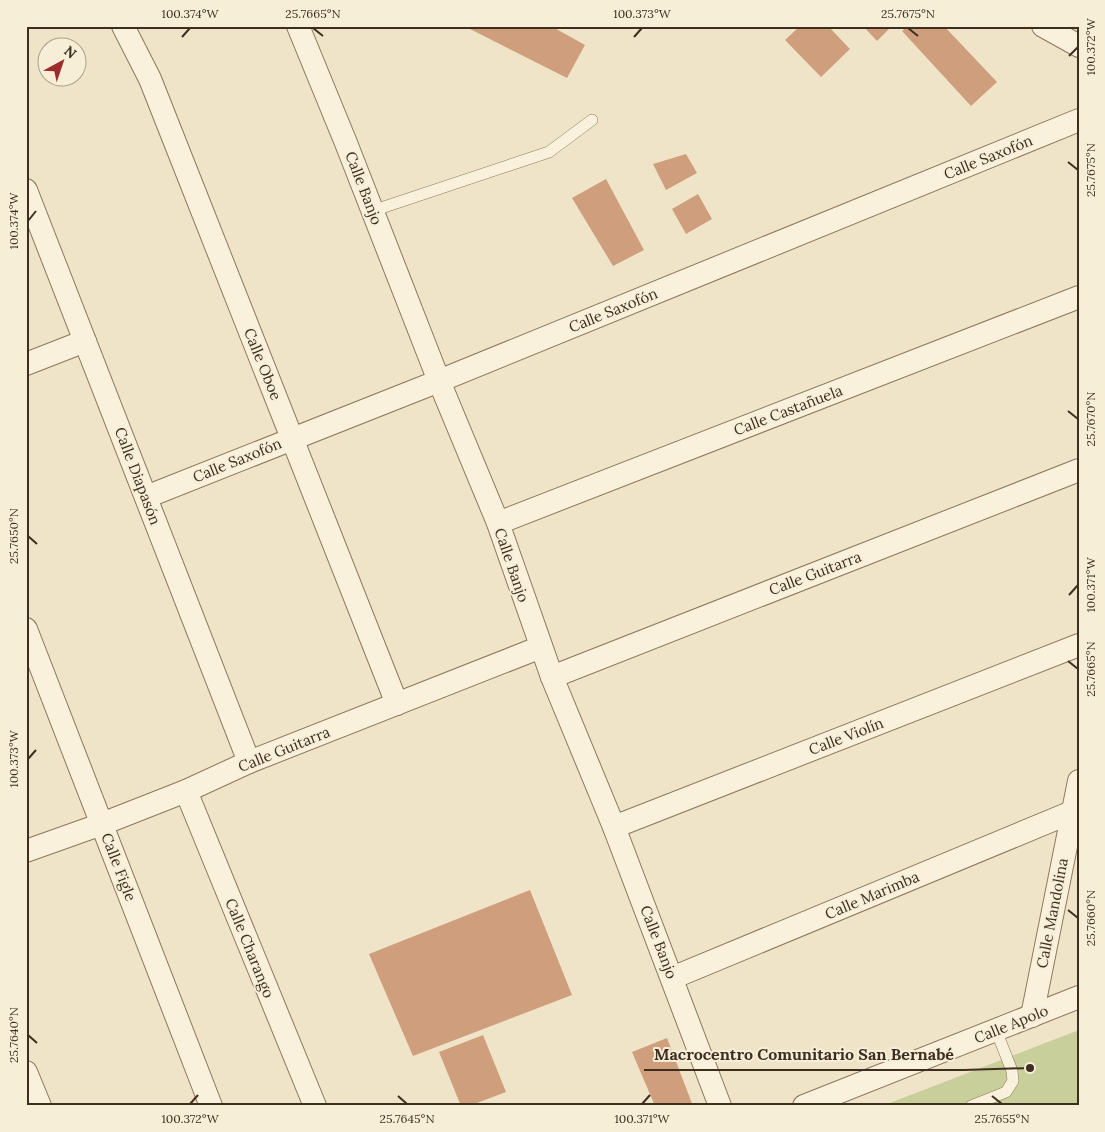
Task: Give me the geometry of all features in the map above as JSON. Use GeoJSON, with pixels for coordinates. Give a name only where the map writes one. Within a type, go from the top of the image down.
{"type":"FeatureCollection","features":[{"type":"Feature","properties":{"kind":"street","name":"Calle Oboe"},"geometry":{"type":"LineString","coordinates":[[123,26],[150,79],[397,704]]}},
{"type":"Feature","properties":{"kind":"street","name":"Calle Banjo"},"geometry":{"type":"LineString","coordinates":[[298,26],[439,381],[498,523],[552,677],[614,826],[720,1106]]}},
{"type":"Feature","properties":{"kind":"street"},"geometry":{"type":"LineString","coordinates":[[1043,26],[1079,46]]}},
{"type":"Feature","properties":{"kind":"street","name":"Calle Saxofón"},"geometry":{"type":"LineString","coordinates":[[146,497],[439,381],[1079,120]]}},
{"type":"Feature","properties":{"kind":"street","name":"Calle Diapasón"},"geometry":{"type":"LineString","coordinates":[[26,190],[250,762]]}},
{"type":"Feature","properties":{"kind":"street","name":"Calle Castañuela"},"geometry":{"type":"LineString","coordinates":[[498,523],[1079,297]]}},
{"type":"Feature","properties":{"kind":"street"},"geometry":{"type":"LineString","coordinates":[[26,364],[85,341]]}},
{"type":"Feature","properties":{"kind":"street","name":"Calle Guitarra"},"geometry":{"type":"LineString","coordinates":[[552,677],[1079,470]]}},
{"type":"Feature","properties":{"kind":"street","name":"Calle Figle"},"geometry":{"type":"LineString","coordinates":[[26,628],[211,1106]]}},
{"type":"Feature","properties":{"kind":"street","name":"Calle Violín"},"geometry":{"type":"LineString","coordinates":[[614,826],[1079,645]]}},
{"type":"Feature","properties":{"kind":"street","name":"Calle Guitarra"},"geometry":{"type":"LineString","coordinates":[[26,851],[186,791],[250,762],[541,647]]}},
{"type":"Feature","properties":{"kind":"street","name":"Calle Mandolina"},"geometry":{"type":"LineString","coordinates":[[1032,1016],[1079,781]]}},
{"type":"Feature","properties":{"kind":"street","name":"Calle Charango"},"geometry":{"type":"LineString","coordinates":[[186,791],[314,1106]]}},
{"type":"Feature","properties":{"kind":"street","name":"Calle Marimba"},"geometry":{"type":"LineString","coordinates":[[672,978],[1072,812]]}},
{"type":"Feature","properties":{"kind":"street","name":"Calle Apolo"},"geometry":{"type":"LineString","coordinates":[[804,1106],[1079,997]]}},
{"type":"Feature","properties":{"kind":"street"},"geometry":{"type":"LineString","coordinates":[[26,1072],[40,1106]]}},
{"type":"Feature","properties":{"kind":"lane"},"geometry":{"type":"LineString","coordinates":[[372,211],[549,152],[592,120]]}},
{"type":"Feature","properties":{"kind":"lane"},"geometry":{"type":"LineString","coordinates":[[971,1106],[1006,1092],[1013,1081],[1012,1071],[996,1030]]}},
{"type":"Feature","properties":{"kind":"green space"},"geometry":{"type":"Polygon","coordinates":[[[1079,1030],[1079,1106],[882,1106],[1079,1030]]]}},
{"type":"Feature","properties":{"kind":"building"},"geometry":{"type":"Polygon","coordinates":[[[464,26],[551,26],[585,45],[567,78],[464,26]]]}},
{"type":"Feature","properties":{"kind":"building"},"geometry":{"type":"Polygon","coordinates":[[[800,26],[828,26],[850,49],[821,77],[785,40],[800,26]]]}},
{"type":"Feature","properties":{"kind":"building"},"geometry":{"type":"Polygon","coordinates":[[[863,26],[892,26],[877,41],[863,26]]]}},
{"type":"Feature","properties":{"kind":"building"},"geometry":{"type":"Polygon","coordinates":[[[908,26],[944,26],[997,82],[971,106],[902,31],[908,26]]]}},
{"type":"Feature","properties":{"kind":"building"},"geometry":{"type":"Polygon","coordinates":[[[686,154],[697,173],[666,190],[653,164],[686,154]]]}},
{"type":"Feature","properties":{"kind":"building"},"geometry":{"type":"Polygon","coordinates":[[[606,179],[644,250],[613,266],[572,198],[606,179]]]}},
{"type":"Feature","properties":{"kind":"building"},"geometry":{"type":"Polygon","coordinates":[[[698,194],[712,219],[686,234],[672,209],[698,194]]]}},
{"type":"Feature","properties":{"kind":"building"},"geometry":{"type":"Polygon","coordinates":[[[530,890],[572,995],[413,1056],[369,954],[530,890]]]}},
{"type":"Feature","properties":{"kind":"building"},"geometry":{"type":"Polygon","coordinates":[[[483,1035],[506,1092],[469,1106],[461,1106],[439,1052],[483,1035]]]}},
{"type":"Feature","properties":{"kind":"building"},"geometry":{"type":"Polygon","coordinates":[[[667,1038],[693,1106],[655,1106],[632,1052],[667,1038]]]}},
{"type":"Feature","properties":{"kind":"place","name":"Macrocentro Comunitario San Bernabé"},"geometry":{"type":"Point","coordinates":[1030,1068]}}]}
